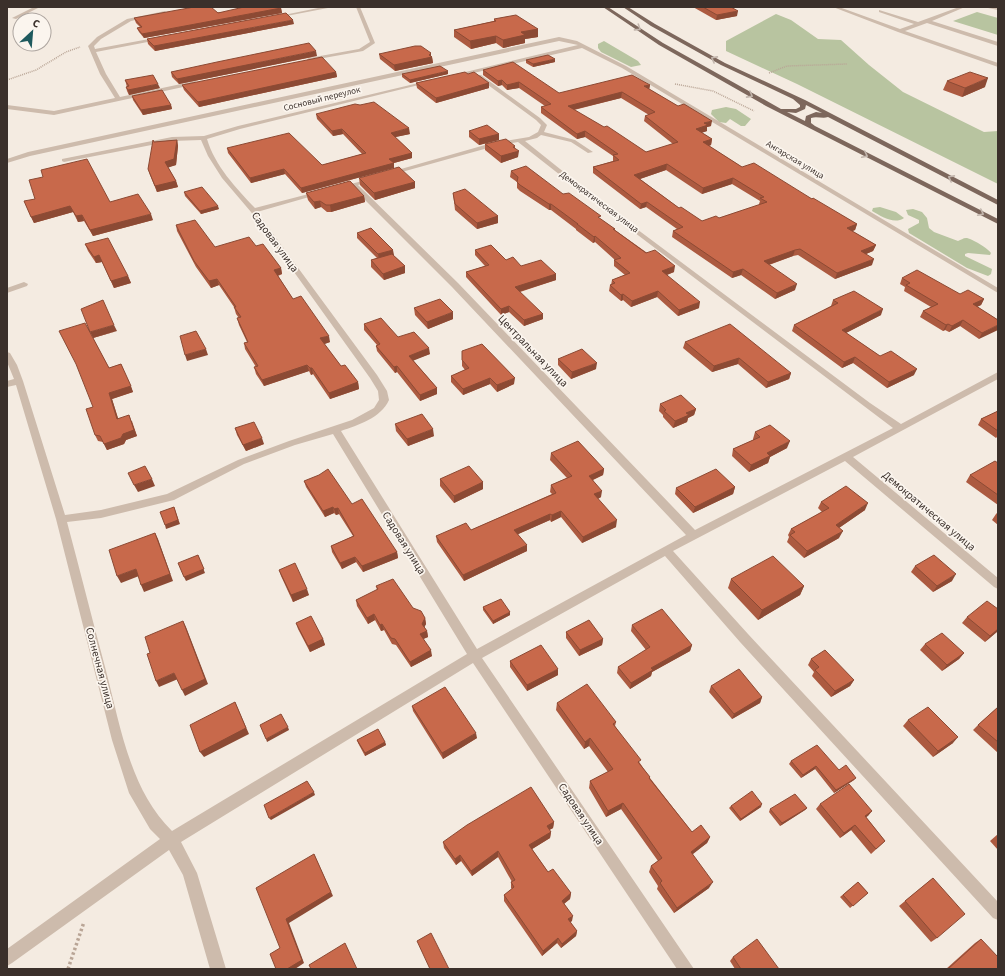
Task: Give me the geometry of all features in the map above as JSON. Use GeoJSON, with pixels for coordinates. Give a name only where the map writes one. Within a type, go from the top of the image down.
{"type":"FeatureCollection","features":[{"type":"Feature","properties":{"kind":"main road"},"geometry":{"type":"LineString","coordinates":[[605,7],[661,44],[768,105],[998,222]]}},
{"type":"Feature","properties":{"kind":"main road"},"geometry":{"type":"LineString","coordinates":[[625,7],[653,25],[723,64],[837,119],[998,203]]}},
{"type":"Feature","properties":{"kind":"main road"},"geometry":{"type":"LineString","coordinates":[[768,105],[788,111],[802,110],[803,104],[795,98]]}},
{"type":"Feature","properties":{"kind":"main road"},"geometry":{"type":"LineString","coordinates":[[818,131],[808,123],[807,120],[811,115],[821,115],[837,119]]}},
{"type":"Feature","properties":{"kind":"street"},"geometry":{"type":"LineString","coordinates":[[27,12],[38,7]]}},
{"type":"Feature","properties":{"kind":"street"},"geometry":{"type":"LineString","coordinates":[[272,17],[332,7]]}},
{"type":"Feature","properties":{"kind":"street"},"geometry":{"type":"LineString","coordinates":[[303,61],[361,50],[371,45],[373,42],[358,7]]}},
{"type":"Feature","properties":{"kind":"street"},"geometry":{"type":"LineString","coordinates":[[835,7],[998,64]]}},
{"type":"Feature","properties":{"kind":"street"},"geometry":{"type":"LineString","coordinates":[[864,18],[893,7]]}},
{"type":"Feature","properties":{"kind":"street"},"geometry":{"type":"LineString","coordinates":[[900,31],[963,7]]}},
{"type":"Feature","properties":{"kind":"street"},"geometry":{"type":"LineString","coordinates":[[990,7],[998,10]]}},
{"type":"Feature","properties":{"kind":"street"},"geometry":{"type":"LineString","coordinates":[[118,99],[103,74],[91,46],[92,44],[129,20],[174,11]]}},
{"type":"Feature","properties":{"kind":"street"},"geometry":{"type":"LineString","coordinates":[[881,11],[918,24]]}},
{"type":"Feature","properties":{"kind":"street"},"geometry":{"type":"LineString","coordinates":[[927,21],[998,44]]}},
{"type":"Feature","properties":{"kind":"street"},"geometry":{"type":"LineString","coordinates":[[93,51],[164,38]]}},
{"type":"Feature","properties":{"kind":"street","name":"Ангарская улица"},"geometry":{"type":"LineString","coordinates":[[7,162],[28,154],[559,39],[572,40],[617,63],[998,291]]}},
{"type":"Feature","properties":{"kind":"street"},"geometry":{"type":"LineString","coordinates":[[446,77],[583,46]]}},
{"type":"Feature","properties":{"kind":"street"},"geometry":{"type":"LineString","coordinates":[[254,211],[494,144],[534,137],[541,133],[544,128],[542,123],[472,72]]}},
{"type":"Feature","properties":{"kind":"street","name":"Сосновый переулок"},"geometry":{"type":"LineString","coordinates":[[64,160],[179,138],[204,138],[238,128],[436,80]]}},
{"type":"Feature","properties":{"kind":"street"},"geometry":{"type":"LineString","coordinates":[[7,107],[48,113],[85,107],[203,82]]}},
{"type":"Feature","properties":{"kind":"street"},"geometry":{"type":"LineString","coordinates":[[541,133],[572,141],[590,152]]}},
{"type":"Feature","properties":{"kind":"street"},"geometry":{"type":"LineString","coordinates":[[109,137],[110,143],[116,150]]}},
{"type":"Feature","properties":{"kind":"street","name":"Садовая улица"},"geometry":{"type":"LineString","coordinates":[[204,138],[207,150],[232,186],[254,211],[374,377],[381,390],[384,400],[381,406],[367,416],[335,430],[475,657],[686,969]]}},
{"type":"Feature","properties":{"kind":"street","name":"Демократическая улица"},"geometry":{"type":"LineString","coordinates":[[519,140],[760,324],[900,428]]}},
{"type":"Feature","properties":{"kind":"street","name":"Центральная улица"},"geometry":{"type":"LineString","coordinates":[[354,184],[455,285],[694,536]]}},
{"type":"Feature","properties":{"kind":"street"},"geometry":{"type":"LineString","coordinates":[[7,291],[24,284]]}},
{"type":"Feature","properties":{"kind":"street","name":"Солнечная улица"},"geometry":{"type":"LineString","coordinates":[[7,355],[13,365],[19,381],[61,520],[118,740],[134,788],[155,824],[171,840],[181,855],[190,873],[218,969]]}},
{"type":"Feature","properties":{"kind":"street"},"geometry":{"type":"LineString","coordinates":[[7,958],[171,840],[475,657],[666,550],[998,375]]}},
{"type":"Feature","properties":{"kind":"street"},"geometry":{"type":"LineString","coordinates":[[7,384],[19,381]]}},
{"type":"Feature","properties":{"kind":"street"},"geometry":{"type":"LineString","coordinates":[[61,520],[102,514],[170,497],[253,458],[292,443],[335,430]]}},
{"type":"Feature","properties":{"kind":"street","name":"Демократическая улица"},"geometry":{"type":"LineString","coordinates":[[845,456],[998,584]]}},
{"type":"Feature","properties":{"kind":"street"},"geometry":{"type":"LineString","coordinates":[[666,550],[744,638],[998,913]]}},
{"type":"Feature","properties":{"kind":"path"},"geometry":{"type":"LineString","coordinates":[[7,80],[41,68],[66,52],[92,44]]}},
{"type":"Feature","properties":{"kind":"path"},"geometry":{"type":"LineString","coordinates":[[774,77],[768,74],[787,66],[847,64]]}},
{"type":"Feature","properties":{"kind":"path"},"geometry":{"type":"LineString","coordinates":[[653,85],[668,82],[712,91],[754,111]]}},
{"type":"Feature","properties":{"kind":"path"},"geometry":{"type":"LineString","coordinates":[[68,969],[74,945],[96,894]]}},
{"type":"Feature","properties":{"kind":"green space"},"geometry":{"type":"Polygon","coordinates":[[[977,12],[998,18],[998,35],[953,21],[977,12]]]}},
{"type":"Feature","properties":{"kind":"green space"},"geometry":{"type":"Polygon","coordinates":[[[776,14],[791,20],[818,39],[841,40],[903,92],[984,132],[998,131],[998,184],[797,84],[726,51],[726,41],[776,14]]]}},
{"type":"Feature","properties":{"kind":"green space"},"geometry":{"type":"Polygon","coordinates":[[[604,41],[638,61],[641,65],[631,67],[601,52],[598,48],[598,44],[604,41]]]}},
{"type":"Feature","properties":{"kind":"green space"},"geometry":{"type":"Polygon","coordinates":[[[726,107],[736,109],[751,119],[745,126],[741,126],[730,119],[726,123],[719,122],[711,114],[712,110],[726,107]]]}},
{"type":"Feature","properties":{"kind":"green space"},"geometry":{"type":"Polygon","coordinates":[[[880,207],[896,212],[904,218],[896,221],[883,217],[872,211],[873,208],[880,207]]]}},
{"type":"Feature","properties":{"kind":"green space"},"geometry":{"type":"Polygon","coordinates":[[[913,209],[922,212],[927,218],[929,228],[934,232],[958,241],[968,238],[987,249],[991,253],[990,255],[968,253],[965,254],[965,256],[992,269],[991,274],[988,276],[967,268],[909,233],[908,229],[919,223],[919,220],[908,215],[906,210],[913,209]]]}},
{"type":"Feature","properties":{"kind":"building"},"geometry":{"type":"Polygon","coordinates":[[[194,7],[211,7],[218,13],[244,7],[281,8],[142,34],[137,28],[142,27],[134,18],[194,7]]]}},
{"type":"Feature","properties":{"kind":"building"},"geometry":{"type":"Polygon","coordinates":[[[703,7],[731,7],[738,11],[717,15],[703,7]]]}},
{"type":"Feature","properties":{"kind":"building"},"geometry":{"type":"Polygon","coordinates":[[[286,13],[293,20],[154,46],[147,39],[286,13]]]}},
{"type":"Feature","properties":{"kind":"building"},"geometry":{"type":"Polygon","coordinates":[[[516,15],[538,29],[521,32],[525,35],[503,40],[496,36],[470,41],[454,30],[496,21],[494,19],[516,15]]]}},
{"type":"Feature","properties":{"kind":"building"},"geometry":{"type":"Polygon","coordinates":[[[309,43],[316,51],[177,79],[171,72],[217,62],[309,43]]]}},
{"type":"Feature","properties":{"kind":"building"},"geometry":{"type":"Polygon","coordinates":[[[421,46],[431,53],[429,55],[432,57],[394,65],[379,54],[421,46]]]}},
{"type":"Feature","properties":{"kind":"building"},"geometry":{"type":"Polygon","coordinates":[[[548,55],[555,59],[533,64],[526,60],[548,55]]]}},
{"type":"Feature","properties":{"kind":"building"},"geometry":{"type":"Polygon","coordinates":[[[322,57],[336,72],[198,102],[182,85],[322,57]]]}},
{"type":"Feature","properties":{"kind":"building"},"geometry":{"type":"Polygon","coordinates":[[[513,62],[559,93],[632,75],[650,85],[644,86],[678,106],[684,104],[712,121],[704,123],[708,125],[696,129],[712,139],[703,142],[742,167],[754,163],[812,199],[813,198],[857,224],[847,228],[876,245],[861,251],[874,259],[837,273],[800,249],[795,250],[764,261],[797,284],[777,293],[743,269],[733,272],[673,231],[683,227],[647,202],[641,204],[593,167],[619,160],[613,155],[618,154],[585,131],[577,134],[541,107],[551,104],[519,82],[507,85],[502,80],[498,81],[483,70],[513,62]],[[622,92],[568,106],[604,127],[607,126],[646,152],[678,142],[645,116],[655,112],[622,92]],[[667,164],[634,175],[679,208],[681,207],[702,221],[716,216],[719,218],[767,202],[760,198],[764,197],[733,178],[703,188],[667,164]]]}},
{"type":"Feature","properties":{"kind":"building"},"geometry":{"type":"Polygon","coordinates":[[[440,66],[448,71],[410,80],[402,74],[440,66]]]}},
{"type":"Feature","properties":{"kind":"building"},"geometry":{"type":"Polygon","coordinates":[[[465,72],[468,74],[474,72],[489,83],[436,98],[416,83],[465,72]]]}},
{"type":"Feature","properties":{"kind":"building"},"geometry":{"type":"Polygon","coordinates":[[[970,72],[988,78],[965,88],[947,81],[970,72]]]}},
{"type":"Feature","properties":{"kind":"building"},"geometry":{"type":"Polygon","coordinates":[[[153,75],[158,84],[128,90],[126,87],[129,86],[125,80],[153,75]]]}},
{"type":"Feature","properties":{"kind":"building"},"geometry":{"type":"Polygon","coordinates":[[[162,90],[171,105],[141,110],[132,96],[162,90]]]}},
{"type":"Feature","properties":{"kind":"building"},"geometry":{"type":"Polygon","coordinates":[[[374,102],[409,128],[391,133],[412,153],[389,159],[394,163],[301,188],[284,169],[250,178],[227,148],[289,133],[322,165],[366,153],[342,129],[332,131],[316,114],[355,104],[360,105],[374,102]]]}},
{"type":"Feature","properties":{"kind":"building"},"geometry":{"type":"Polygon","coordinates":[[[487,125],[499,134],[479,139],[469,131],[487,125]]]}},
{"type":"Feature","properties":{"kind":"building"},"geometry":{"type":"Polygon","coordinates":[[[506,139],[519,151],[501,156],[485,144],[506,139]]]}},
{"type":"Feature","properties":{"kind":"building"},"geometry":{"type":"Polygon","coordinates":[[[153,140],[154,142],[177,140],[174,159],[165,162],[176,181],[155,186],[148,169],[153,140]]]}},
{"type":"Feature","properties":{"kind":"building"},"geometry":{"type":"Polygon","coordinates":[[[87,159],[110,202],[138,194],[151,214],[90,230],[82,215],[76,216],[70,206],[31,217],[24,201],[35,199],[29,180],[43,177],[41,170],[87,159]]]}},
{"type":"Feature","properties":{"kind":"building"},"geometry":{"type":"Polygon","coordinates":[[[526,166],[563,194],[569,193],[601,216],[598,217],[646,253],[655,250],[675,266],[662,271],[700,302],[679,310],[658,291],[632,301],[623,294],[621,295],[610,285],[615,283],[612,280],[630,273],[614,260],[621,258],[595,236],[594,237],[551,204],[520,185],[517,182],[518,177],[511,171],[526,166]]]}},
{"type":"Feature","properties":{"kind":"building"},"geometry":{"type":"Polygon","coordinates":[[[399,167],[415,182],[374,193],[359,178],[399,167]]]}},
{"type":"Feature","properties":{"kind":"building"},"geometry":{"type":"Polygon","coordinates":[[[350,181],[364,196],[326,205],[320,201],[314,202],[306,193],[350,181]]]}},
{"type":"Feature","properties":{"kind":"building"},"geometry":{"type":"Polygon","coordinates":[[[202,187],[218,206],[200,211],[184,192],[202,187]]]}},
{"type":"Feature","properties":{"kind":"building"},"geometry":{"type":"Polygon","coordinates":[[[465,189],[498,216],[477,223],[455,204],[453,193],[465,189]]]}},
{"type":"Feature","properties":{"kind":"building"},"geometry":{"type":"Polygon","coordinates":[[[195,220],[215,247],[249,237],[256,246],[263,244],[281,268],[274,270],[293,299],[301,296],[329,336],[320,338],[341,366],[345,365],[358,382],[329,393],[312,368],[307,365],[262,380],[254,367],[258,366],[244,343],[248,342],[237,318],[241,317],[234,307],[236,307],[217,279],[209,281],[194,261],[176,225],[195,220]]]}},
{"type":"Feature","properties":{"kind":"building"},"geometry":{"type":"Polygon","coordinates":[[[371,228],[393,250],[378,254],[357,233],[371,228]]]}},
{"type":"Feature","properties":{"kind":"building"},"geometry":{"type":"Polygon","coordinates":[[[108,238],[128,276],[111,281],[99,255],[94,257],[85,244],[108,238]]]}},
{"type":"Feature","properties":{"kind":"building"},"geometry":{"type":"Polygon","coordinates":[[[491,245],[506,260],[513,257],[521,266],[541,260],[556,274],[515,287],[543,314],[524,320],[509,306],[501,309],[466,272],[489,265],[475,250],[491,245]]]}},
{"type":"Feature","properties":{"kind":"building"},"geometry":{"type":"Polygon","coordinates":[[[392,254],[405,266],[383,274],[371,260],[392,254]]]}},
{"type":"Feature","properties":{"kind":"building"},"geometry":{"type":"Polygon","coordinates":[[[917,270],[960,294],[968,290],[984,299],[973,304],[998,320],[998,325],[982,333],[963,320],[952,326],[948,324],[946,325],[923,311],[938,304],[906,285],[910,283],[902,278],[917,270]]]}},
{"type":"Feature","properties":{"kind":"building"},"geometry":{"type":"Polygon","coordinates":[[[854,291],[883,309],[842,330],[880,356],[891,351],[917,369],[889,382],[855,357],[844,362],[794,325],[838,303],[833,300],[854,291]]]}},
{"type":"Feature","properties":{"kind":"building"},"geometry":{"type":"Polygon","coordinates":[[[440,299],[453,312],[427,322],[414,308],[440,299]]]}},
{"type":"Feature","properties":{"kind":"building"},"geometry":{"type":"Polygon","coordinates":[[[103,300],[114,325],[90,332],[81,309],[103,300]]]}},
{"type":"Feature","properties":{"kind":"building"},"geometry":{"type":"Polygon","coordinates":[[[381,318],[398,337],[414,332],[429,348],[409,356],[437,388],[420,395],[397,366],[394,367],[376,346],[380,344],[364,324],[381,318]]]}},
{"type":"Feature","properties":{"kind":"building"},"geometry":{"type":"Polygon","coordinates":[[[85,323],[109,368],[121,364],[131,386],[109,393],[117,419],[129,415],[134,430],[123,434],[121,438],[104,444],[100,436],[95,435],[86,409],[93,407],[76,364],[59,331],[85,323]]]}},
{"type":"Feature","properties":{"kind":"building"},"geometry":{"type":"Polygon","coordinates":[[[730,324],[791,373],[768,382],[739,358],[714,366],[685,342],[730,324]]]}},
{"type":"Feature","properties":{"kind":"building"},"geometry":{"type":"Polygon","coordinates":[[[196,331],[206,349],[185,355],[180,336],[196,331]]]}},
{"type":"Feature","properties":{"kind":"building"},"geometry":{"type":"Polygon","coordinates":[[[482,344],[515,378],[497,385],[490,378],[463,389],[451,376],[469,368],[462,360],[462,351],[482,344]]]}},
{"type":"Feature","properties":{"kind":"building"},"geometry":{"type":"Polygon","coordinates":[[[582,349],[597,363],[572,372],[558,359],[582,349]]]}},
{"type":"Feature","properties":{"kind":"building"},"geometry":{"type":"Polygon","coordinates":[[[681,395],[696,409],[686,413],[689,415],[675,421],[664,411],[666,410],[660,404],[681,395]]]}},
{"type":"Feature","properties":{"kind":"building"},"geometry":{"type":"Polygon","coordinates":[[[998,411],[998,431],[981,419],[998,411]]]}},
{"type":"Feature","properties":{"kind":"building"},"geometry":{"type":"Polygon","coordinates":[[[422,414],[433,429],[407,439],[395,424],[422,414]]]}},
{"type":"Feature","properties":{"kind":"building"},"geometry":{"type":"Polygon","coordinates":[[[254,422],[262,438],[243,445],[235,428],[254,422]]]}},
{"type":"Feature","properties":{"kind":"building"},"geometry":{"type":"Polygon","coordinates":[[[770,425],[790,441],[767,453],[770,456],[751,465],[733,449],[760,437],[755,432],[770,425]]]}},
{"type":"Feature","properties":{"kind":"building"},"geometry":{"type":"Polygon","coordinates":[[[578,441],[604,469],[589,476],[602,491],[594,494],[617,520],[583,537],[561,511],[552,515],[550,514],[514,530],[527,545],[463,575],[436,536],[466,523],[471,530],[556,493],[551,485],[572,476],[551,453],[578,441]]]}},
{"type":"Feature","properties":{"kind":"building"},"geometry":{"type":"Polygon","coordinates":[[[995,461],[998,463],[998,495],[970,475],[995,461]]]}},
{"type":"Feature","properties":{"kind":"building"},"geometry":{"type":"Polygon","coordinates":[[[145,466],[152,479],[134,485],[128,473],[145,466]]]}},
{"type":"Feature","properties":{"kind":"building"},"geometry":{"type":"Polygon","coordinates":[[[469,466],[483,482],[454,496],[440,479],[469,466]]]}},
{"type":"Feature","properties":{"kind":"building"},"geometry":{"type":"Polygon","coordinates":[[[328,469],[352,504],[362,499],[397,552],[362,566],[355,557],[340,563],[331,546],[354,536],[338,508],[334,509],[333,507],[323,511],[304,481],[319,475],[328,469]]]}},
{"type":"Feature","properties":{"kind":"building"},"geometry":{"type":"Polygon","coordinates":[[[716,469],[735,487],[695,507],[676,488],[716,469]]]}},
{"type":"Feature","properties":{"kind":"building"},"geometry":{"type":"Polygon","coordinates":[[[846,486],[868,503],[836,525],[843,531],[807,551],[790,535],[795,532],[791,529],[829,508],[821,502],[846,486]]]}},
{"type":"Feature","properties":{"kind":"building"},"geometry":{"type":"Polygon","coordinates":[[[174,507],[178,520],[165,525],[160,512],[174,507]]]}},
{"type":"Feature","properties":{"kind":"building"},"geometry":{"type":"Polygon","coordinates":[[[155,533],[170,574],[141,585],[136,569],[117,576],[109,550],[155,533]]]}},
{"type":"Feature","properties":{"kind":"building"},"geometry":{"type":"Polygon","coordinates":[[[198,555],[204,569],[184,577],[178,563],[198,555]]]}},
{"type":"Feature","properties":{"kind":"building"},"geometry":{"type":"Polygon","coordinates":[[[934,555],[956,574],[937,586],[915,566],[934,555]]]}},
{"type":"Feature","properties":{"kind":"building"},"geometry":{"type":"Polygon","coordinates":[[[773,556],[804,586],[762,610],[731,579],[773,556]]]}},
{"type":"Feature","properties":{"kind":"building"},"geometry":{"type":"Polygon","coordinates":[[[295,563],[307,589],[291,595],[279,570],[295,563]]]}},
{"type":"Feature","properties":{"kind":"building"},"geometry":{"type":"Polygon","coordinates":[[[393,579],[413,608],[421,611],[425,618],[422,624],[427,631],[420,634],[431,650],[410,662],[395,639],[391,638],[382,624],[380,625],[374,614],[367,618],[356,600],[378,589],[376,586],[393,579]]]}},
{"type":"Feature","properties":{"kind":"building"},"geometry":{"type":"Polygon","coordinates":[[[501,599],[510,612],[493,621],[483,607],[501,599]]]}},
{"type":"Feature","properties":{"kind":"building"},"geometry":{"type":"Polygon","coordinates":[[[987,601],[998,609],[998,629],[990,636],[967,617],[987,601]]]}},
{"type":"Feature","properties":{"kind":"building"},"geometry":{"type":"Polygon","coordinates":[[[662,609],[692,645],[651,668],[653,670],[631,683],[618,667],[650,647],[632,625],[662,609]]]}},
{"type":"Feature","properties":{"kind":"building"},"geometry":{"type":"Polygon","coordinates":[[[311,616],[323,639],[308,646],[296,623],[311,616]]]}},
{"type":"Feature","properties":{"kind":"building"},"geometry":{"type":"Polygon","coordinates":[[[589,620],[603,639],[580,650],[566,632],[589,620]]]}},
{"type":"Feature","properties":{"kind":"building"},"geometry":{"type":"Polygon","coordinates":[[[183,621],[205,679],[182,690],[174,673],[156,681],[147,654],[150,653],[145,637],[183,621]]]}},
{"type":"Feature","properties":{"kind":"building"},"geometry":{"type":"Polygon","coordinates":[[[942,633],[964,653],[947,665],[925,644],[942,633]]]}},
{"type":"Feature","properties":{"kind":"building"},"geometry":{"type":"Polygon","coordinates":[[[541,645],[558,669],[527,685],[510,661],[541,645]]]}},
{"type":"Feature","properties":{"kind":"building"},"geometry":{"type":"Polygon","coordinates":[[[825,650],[854,680],[835,691],[815,670],[819,667],[811,659],[825,650]]]}},
{"type":"Feature","properties":{"kind":"building"},"geometry":{"type":"Polygon","coordinates":[[[739,669],[762,697],[734,714],[711,686],[739,669]]]}},
{"type":"Feature","properties":{"kind":"building"},"geometry":{"type":"Polygon","coordinates":[[[587,684],[616,722],[613,724],[641,760],[638,762],[650,777],[649,778],[692,832],[701,825],[710,837],[691,852],[713,882],[677,908],[660,883],[662,881],[651,866],[662,858],[623,803],[608,811],[590,781],[613,769],[590,738],[585,742],[557,703],[587,684]]]}},
{"type":"Feature","properties":{"kind":"building"},"geometry":{"type":"Polygon","coordinates":[[[445,687],[476,733],[442,753],[412,706],[445,687]]]}},
{"type":"Feature","properties":{"kind":"building"},"geometry":{"type":"Polygon","coordinates":[[[235,702],[246,728],[200,752],[190,725],[235,702]]]}},
{"type":"Feature","properties":{"kind":"building"},"geometry":{"type":"Polygon","coordinates":[[[928,707],[958,737],[938,751],[908,720],[928,707]]]}},
{"type":"Feature","properties":{"kind":"building"},"geometry":{"type":"Polygon","coordinates":[[[998,707],[998,742],[978,725],[998,707]]]}},
{"type":"Feature","properties":{"kind":"building"},"geometry":{"type":"Polygon","coordinates":[[[281,714],[288,727],[266,739],[260,725],[281,714]]]}},
{"type":"Feature","properties":{"kind":"building"},"geometry":{"type":"Polygon","coordinates":[[[378,729],[385,742],[365,753],[357,740],[378,729]]]}},
{"type":"Feature","properties":{"kind":"building"},"geometry":{"type":"Polygon","coordinates":[[[817,745],[839,770],[846,765],[856,778],[836,790],[816,766],[803,775],[791,761],[817,745]]]}},
{"type":"Feature","properties":{"kind":"building"},"geometry":{"type":"Polygon","coordinates":[[[307,781],[314,792],[269,818],[264,805],[307,781]]]}},
{"type":"Feature","properties":{"kind":"building"},"geometry":{"type":"Polygon","coordinates":[[[849,784],[872,811],[865,816],[885,841],[876,849],[855,825],[844,833],[820,804],[849,784]]]}},
{"type":"Feature","properties":{"kind":"building"},"geometry":{"type":"Polygon","coordinates":[[[531,787],[554,822],[547,826],[551,832],[529,845],[548,872],[553,869],[571,893],[562,901],[573,916],[568,919],[577,931],[562,944],[558,938],[543,951],[504,895],[514,887],[511,882],[515,880],[498,851],[471,871],[460,855],[455,859],[443,842],[467,825],[531,787]]]}},
{"type":"Feature","properties":{"kind":"building"},"geometry":{"type":"Polygon","coordinates":[[[752,791],[762,804],[741,819],[731,806],[752,791]]]}},
{"type":"Feature","properties":{"kind":"building"},"geometry":{"type":"Polygon","coordinates":[[[795,794],[807,808],[782,823],[770,809],[795,794]]]}},
{"type":"Feature","properties":{"kind":"building"},"geometry":{"type":"Polygon","coordinates":[[[314,854],[331,892],[286,919],[302,960],[287,969],[276,969],[270,954],[280,948],[256,888],[314,854]]]}},
{"type":"Feature","properties":{"kind":"building"},"geometry":{"type":"Polygon","coordinates":[[[933,878],[965,914],[937,938],[905,901],[933,878]]]}},
{"type":"Feature","properties":{"kind":"building"},"geometry":{"type":"Polygon","coordinates":[[[858,882],[868,893],[853,906],[843,895],[858,882]]]}},
{"type":"Feature","properties":{"kind":"building"},"geometry":{"type":"Polygon","coordinates":[[[431,933],[449,969],[430,969],[417,941],[431,933]]]}},
{"type":"Feature","properties":{"kind":"building"},"geometry":{"type":"Polygon","coordinates":[[[757,939],[779,969],[741,969],[733,957],[757,939]]]}},
{"type":"Feature","properties":{"kind":"building"},"geometry":{"type":"Polygon","coordinates":[[[981,939],[998,957],[998,969],[948,969],[981,939]]]}},
{"type":"Feature","properties":{"kind":"building"},"geometry":{"type":"Polygon","coordinates":[[[345,943],[357,969],[311,969],[309,965],[345,943]]]}}]}
